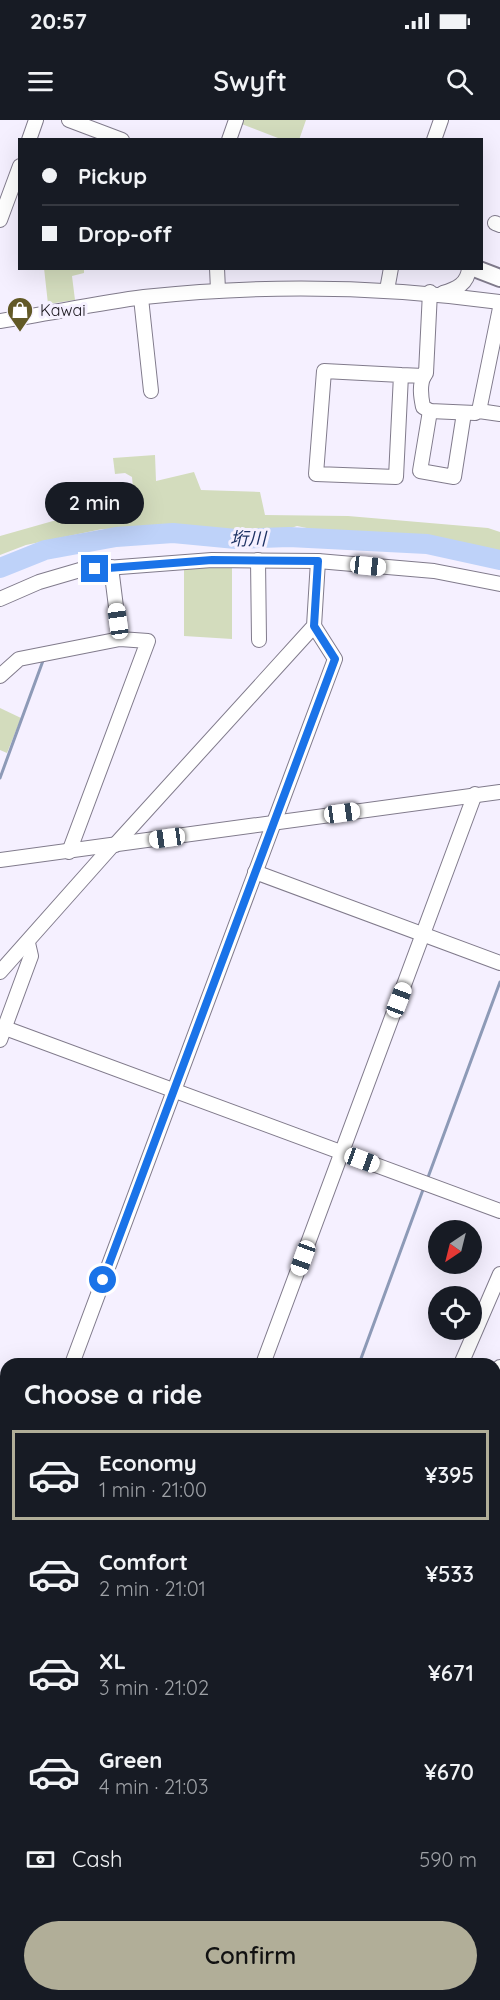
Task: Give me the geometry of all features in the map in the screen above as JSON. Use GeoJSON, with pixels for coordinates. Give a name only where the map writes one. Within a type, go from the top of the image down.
{"type":"FeatureCollection","features":[{"type":"Feature","properties":{"kind":"main road"},"geometry":{"type":"LineString","coordinates":[[479,270],[500,278]]}},
{"type":"Feature","properties":{"kind":"street"},"geometry":{"type":"LineString","coordinates":[[30,138],[36,120]]}},
{"type":"Feature","properties":{"kind":"street"},"geometry":{"type":"LineString","coordinates":[[69,120],[117,138]]}},
{"type":"Feature","properties":{"kind":"street"},"geometry":{"type":"LineString","coordinates":[[230,138],[236,120]]}},
{"type":"Feature","properties":{"kind":"street"},"geometry":{"type":"LineString","coordinates":[[435,138],[441,120]]}},
{"type":"Feature","properties":{"kind":"street"},"geometry":{"type":"LineString","coordinates":[[0,220],[18,171]]}},
{"type":"Feature","properties":{"kind":"street"},"geometry":{"type":"LineString","coordinates":[[217,270],[218,290]]}},
{"type":"Feature","properties":{"kind":"street"},"geometry":{"type":"LineString","coordinates":[[387,290],[391,270]]}},
{"type":"Feature","properties":{"kind":"street"},"geometry":{"type":"LineString","coordinates":[[435,293],[461,285],[466,281],[469,270]]}},
{"type":"Feature","properties":{"kind":"street"},"geometry":{"type":"LineString","coordinates":[[0,321],[141,298],[218,290],[288,288],[387,290],[435,293],[500,302]]}},
{"type":"Feature","properties":{"kind":"street"},"geometry":{"type":"LineString","coordinates":[[435,293],[424,376],[421,381],[423,407],[430,411],[464,413],[479,411],[500,414]]}},
{"type":"Feature","properties":{"kind":"street"},"geometry":{"type":"LineString","coordinates":[[141,298],[151,391]]}},
{"type":"Feature","properties":{"kind":"street"},"geometry":{"type":"LineString","coordinates":[[479,411],[500,308]]}},
{"type":"Feature","properties":{"kind":"street"},"geometry":{"type":"LineString","coordinates":[[401,375],[396,477],[316,474],[324,371],[424,376]]}},
{"type":"Feature","properties":{"kind":"street"},"geometry":{"type":"LineString","coordinates":[[430,411],[420,471],[454,477],[464,413]]}},
{"type":"Feature","properties":{"kind":"street"},"geometry":{"type":"LineString","coordinates":[[258,560],[259,640]]}},
{"type":"Feature","properties":{"kind":"street"},"geometry":{"type":"LineString","coordinates":[[74,1358],[335,659],[314,626],[318,561]]}},
{"type":"Feature","properties":{"kind":"street"},"geometry":{"type":"LineString","coordinates":[[0,598],[39,582],[80,570],[180,562],[318,561],[434,571],[500,584]]}},
{"type":"Feature","properties":{"kind":"street"},"geometry":{"type":"LineString","coordinates":[[111,567],[120,639]]}},
{"type":"Feature","properties":{"kind":"street"},"geometry":{"type":"LineString","coordinates":[[0,972],[314,626]]}},
{"type":"Feature","properties":{"kind":"street"},"geometry":{"type":"LineString","coordinates":[[0,676],[19,659],[120,639],[148,641],[69,852]]}},
{"type":"Feature","properties":{"kind":"street"},"geometry":{"type":"LineString","coordinates":[[0,860],[500,792]]}},
{"type":"Feature","properties":{"kind":"street"},"geometry":{"type":"LineString","coordinates":[[266,1358],[475,794]]}},
{"type":"Feature","properties":{"kind":"street"},"geometry":{"type":"LineString","coordinates":[[255,872],[500,963]]}},
{"type":"Feature","properties":{"kind":"street"},"geometry":{"type":"LineString","coordinates":[[28,943],[31,956],[2,1034],[173,1090],[500,1211]]}},
{"type":"Feature","properties":{"kind":"street"},"geometry":{"type":"LineString","coordinates":[[464,1358],[500,1274]]}},
{"type":"Feature","properties":{"kind":"green space"},"geometry":{"type":"Polygon","coordinates":[[[240,120],[306,120],[300,138],[278,138],[239,123],[240,120]]]}},
{"type":"Feature","properties":{"kind":"green space"},"geometry":{"type":"Polygon","coordinates":[[[44,270],[84,270],[84,273],[72,276],[75,300],[48,304],[44,270]]]}},
{"type":"Feature","properties":{"kind":"green space"},"geometry":{"type":"Polygon","coordinates":[[[155,455],[156,481],[194,472],[201,490],[260,492],[265,515],[348,516],[488,528],[500,532],[500,556],[451,544],[400,537],[321,531],[297,526],[277,533],[145,528],[102,529],[26,545],[0,555],[0,536],[53,521],[129,510],[129,489],[133,488],[132,477],[125,473],[115,474],[113,458],[155,455]]]}},
{"type":"Feature","properties":{"kind":"green space"},"geometry":{"type":"Polygon","coordinates":[[[184,567],[232,568],[232,639],[184,636],[184,567]]]}},
{"type":"Feature","properties":{"kind":"green space"},"geometry":{"type":"Polygon","coordinates":[[[0,708],[21,718],[7,753],[0,750],[0,708]]]}},
{"type":"Feature","properties":{"kind":"waterway","name":"垳川"},"geometry":{"type":"LineString","coordinates":[[0,568],[45,550],[116,537],[173,533],[236,539],[289,537],[427,544],[500,560]]}},
{"type":"Feature","properties":{"kind":"waterway"},"geometry":{"type":"LineString","coordinates":[[0,778],[44,658]]}},
{"type":"Feature","properties":{"kind":"waterway"},"geometry":{"type":"LineString","coordinates":[[427,1180],[500,982]]}},
{"type":"Feature","properties":{"kind":"waterway"},"geometry":{"type":"LineString","coordinates":[[361,1358],[424,1187]]}},
{"type":"Feature","properties":{"kind":"place","name":"Kawai"},"geometry":{"type":"Point","coordinates":[20,333]}},
{"type":"Feature","properties":{"kind":"route"},"geometry":{"type":"LineString","coordinates":[[95,569],[212,560],[318,561],[314,626],[335,659],[103,1280]]}}]}
